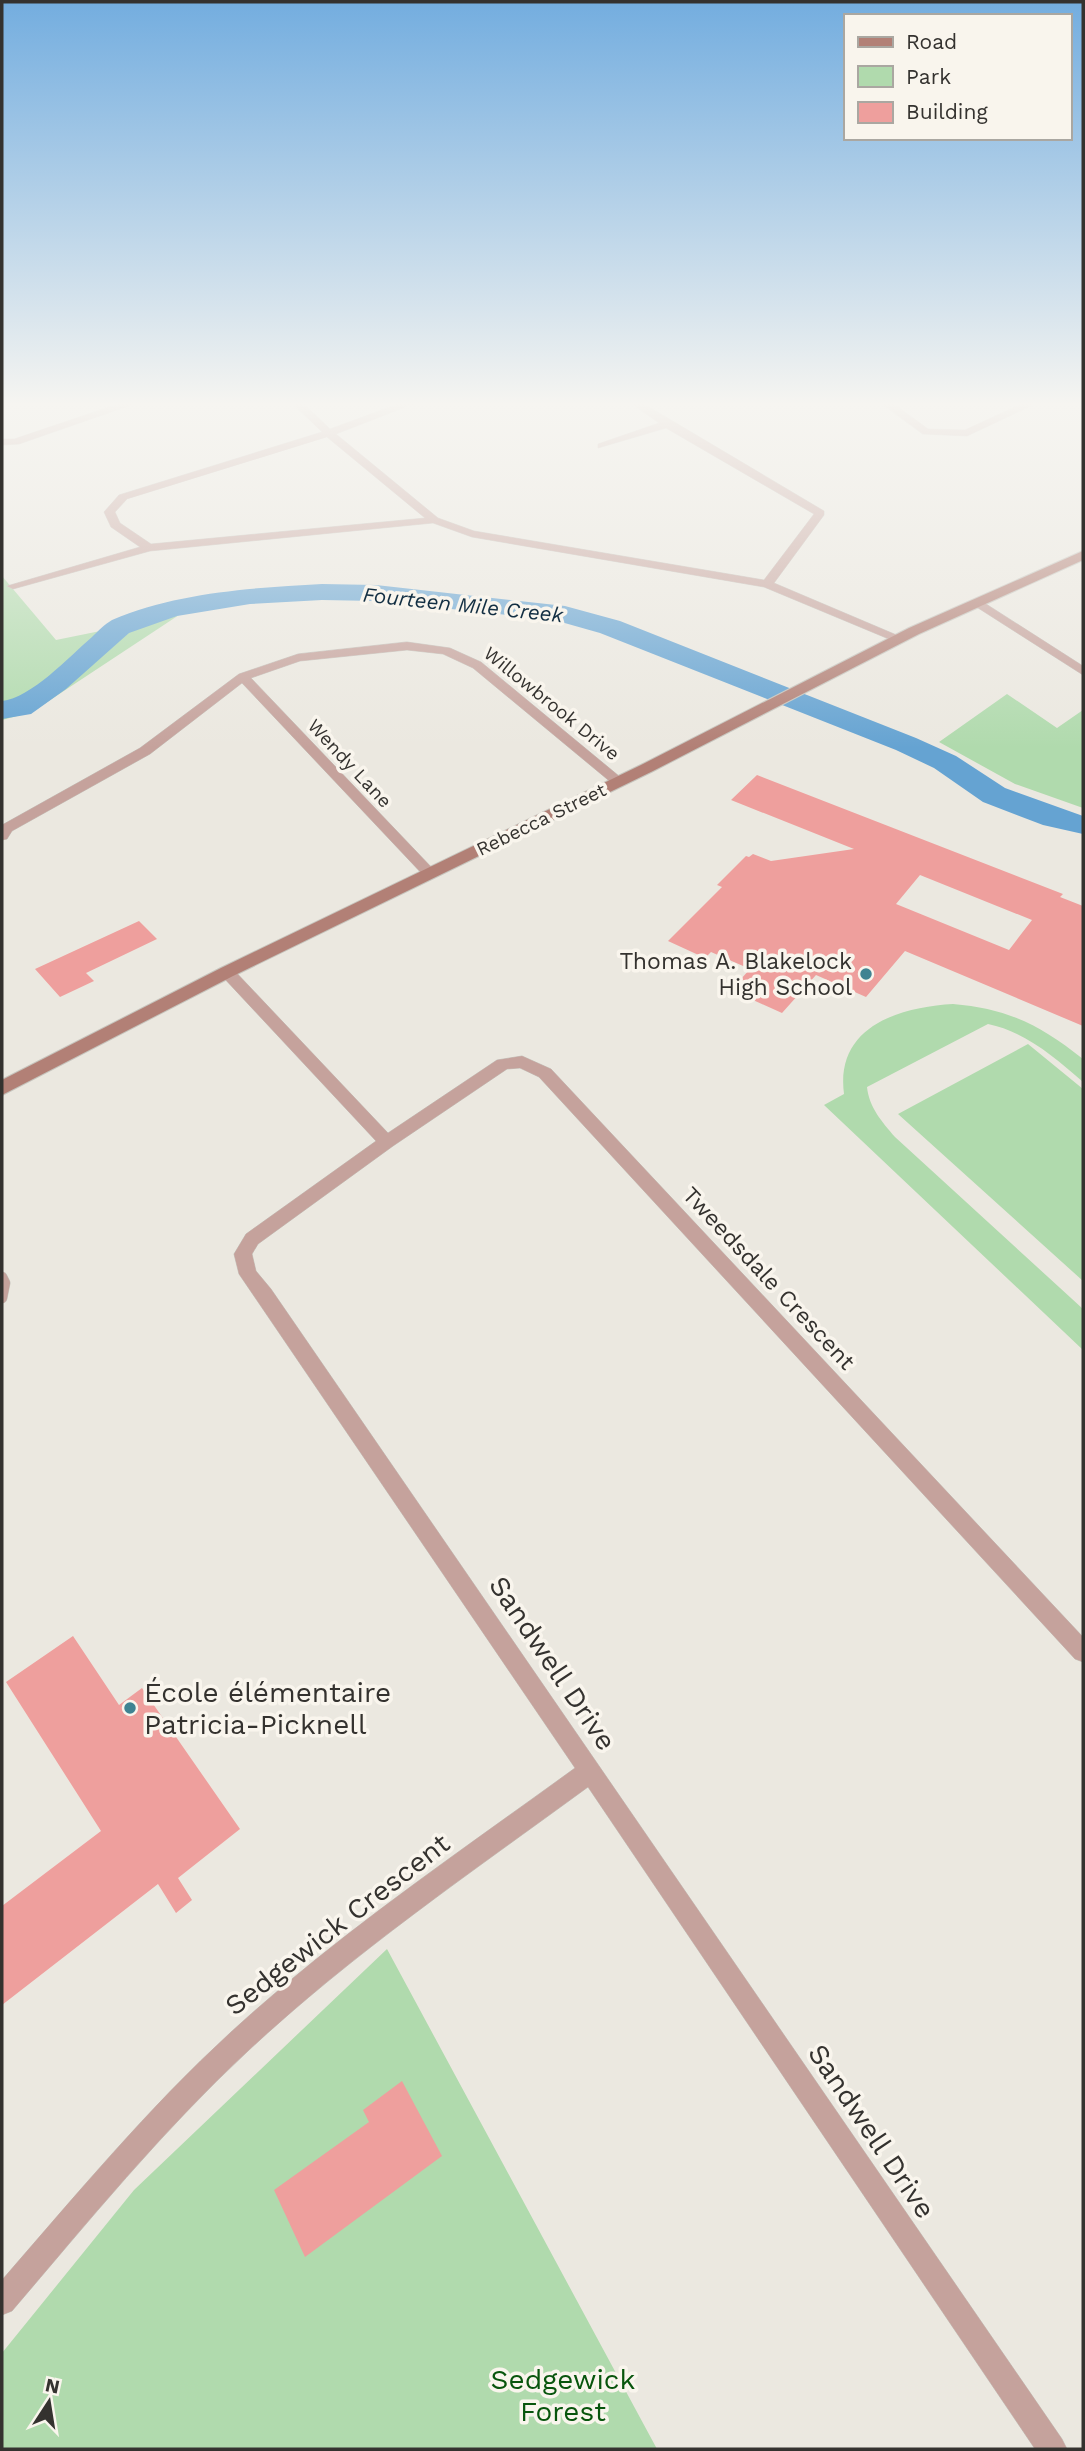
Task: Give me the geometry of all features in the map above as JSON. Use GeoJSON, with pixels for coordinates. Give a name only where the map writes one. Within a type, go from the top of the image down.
{"type":"FeatureCollection","features":[{"type":"Feature","properties":{"kind":"main road","name":"Rebecca Street"},"geometry":{"type":"LineString","coordinates":[[2,1088],[227,972],[618,781],[900,639],[1083,555]]}},
{"type":"Feature","properties":{"kind":"street"},"geometry":{"type":"LineString","coordinates":[[112,518],[115,525],[149,548]]}},
{"type":"Feature","properties":{"kind":"street"},"geometry":{"type":"LineString","coordinates":[[767,584],[816,518]]}},
{"type":"Feature","properties":{"kind":"street"},"geometry":{"type":"LineString","coordinates":[[13,586],[149,548],[434,520],[472,534],[767,584],[900,639]]}},
{"type":"Feature","properties":{"kind":"street"},"geometry":{"type":"LineString","coordinates":[[979,604],[1083,671]]}},
{"type":"Feature","properties":{"kind":"street","name":"Willowbrook Drive"},"geometry":{"type":"LineString","coordinates":[[4,831],[145,751],[243,677],[298,658],[407,646],[446,651],[477,665],[618,781]]}},
{"type":"Feature","properties":{"kind":"street","name":"Wendy Lane"},"geometry":{"type":"LineString","coordinates":[[243,677],[429,874]]}},
{"type":"Feature","properties":{"kind":"street"},"geometry":{"type":"LineString","coordinates":[[227,972],[387,1142]]}},
{"type":"Feature","properties":{"kind":"street","name":"Tweedsdale Crescent"},"geometry":{"type":"LineString","coordinates":[[387,1142],[503,1063],[522,1062],[545,1073],[1083,1652]]}},
{"type":"Feature","properties":{"kind":"street","name":"Sandwell Drive"},"geometry":{"type":"LineString","coordinates":[[387,1142],[252,1239],[243,1254],[248,1274],[265,1294],[1052,2449]]}},
{"type":"Feature","properties":{"kind":"street","name":"Sedgewick Crescent"},"geometry":{"type":"LineString","coordinates":[[2,2301],[155,2125],[240,2041],[327,1965],[589,1772]]}},
{"type":"Feature","properties":{"kind":"lane"},"geometry":{"type":"LineString","coordinates":[[2,1278],[5,1283],[2,1298]]}},
{"type":"Feature","properties":{"kind":"green space"},"geometry":{"type":"Polygon","coordinates":[[[2,576],[56,640],[179,615],[32,712],[2,720],[2,576]]]}},
{"type":"Feature","properties":{"kind":"green space"},"geometry":{"type":"Polygon","coordinates":[[[1007,694],[1057,728],[1083,710],[1083,808],[1015,784],[939,742],[1007,694]]]}},
{"type":"Feature","properties":{"kind":"green space"},"geometry":{"type":"Polygon","coordinates":[[[953,1004],[991,1010],[1038,1028],[1083,1059],[1083,1082],[1027,1039],[988,1024],[867,1087],[870,1101],[895,1137],[1083,1309],[1083,1350],[824,1105],[844,1094],[844,1071],[850,1052],[861,1036],[875,1025],[912,1010],[953,1004]]]}},
{"type":"Feature","properties":{"kind":"green space"},"geometry":{"type":"Polygon","coordinates":[[[1028,1044],[1083,1089],[1083,1281],[898,1114],[1028,1044]]]}},
{"type":"Feature","properties":{"kind":"green space","name":"Sedgewick Forest"},"geometry":{"type":"Polygon","coordinates":[[[387,1949],[657,2449],[2,2449],[2,2353],[134,2190],[387,1949]]]}},
{"type":"Feature","properties":{"kind":"building"},"geometry":{"type":"Polygon","coordinates":[[[757,775],[1063,894],[1060,897],[1083,906],[1083,1026],[905,951],[866,997],[816,975],[782,1013],[731,990],[750,969],[711,952],[705,958],[668,941],[722,887],[717,885],[746,856],[753,854],[771,861],[854,849],[731,800],[757,775]],[[920,875],[896,904],[1009,950],[1032,920],[920,875]]]}},
{"type":"Feature","properties":{"kind":"building"},"geometry":{"type":"Polygon","coordinates":[[[139,921],[157,939],[86,973],[94,981],[60,997],[35,969],[139,921]]]}},
{"type":"Feature","properties":{"kind":"building"},"geometry":{"type":"Polygon","coordinates":[[[73,1636],[119,1705],[142,1688],[240,1829],[178,1878],[192,1900],[176,1913],[158,1884],[2,2005],[2,1906],[101,1831],[6,1682],[73,1636]]]}},
{"type":"Feature","properties":{"kind":"building"},"geometry":{"type":"Polygon","coordinates":[[[402,2081],[442,2156],[305,2257],[274,2190],[369,2122],[363,2110],[402,2081]]]}},
{"type":"Feature","properties":{"kind":"waterway","name":"Fourteen Mile Creek"},"geometry":{"type":"LineString","coordinates":[[2,710],[21,708],[56,683],[119,627],[172,609],[250,596],[322,592],[376,593],[556,612],[610,627],[906,744],[945,762],[994,795],[1054,818],[1083,825]]}},
{"type":"Feature","properties":{"kind":"place","name":"Thomas A. Blakelock High School"},"geometry":{"type":"Point","coordinates":[866,974]}},
{"type":"Feature","properties":{"kind":"place","name":"École élémentaire Patricia-Picknell"},"geometry":{"type":"Point","coordinates":[130,1708]}}]}
